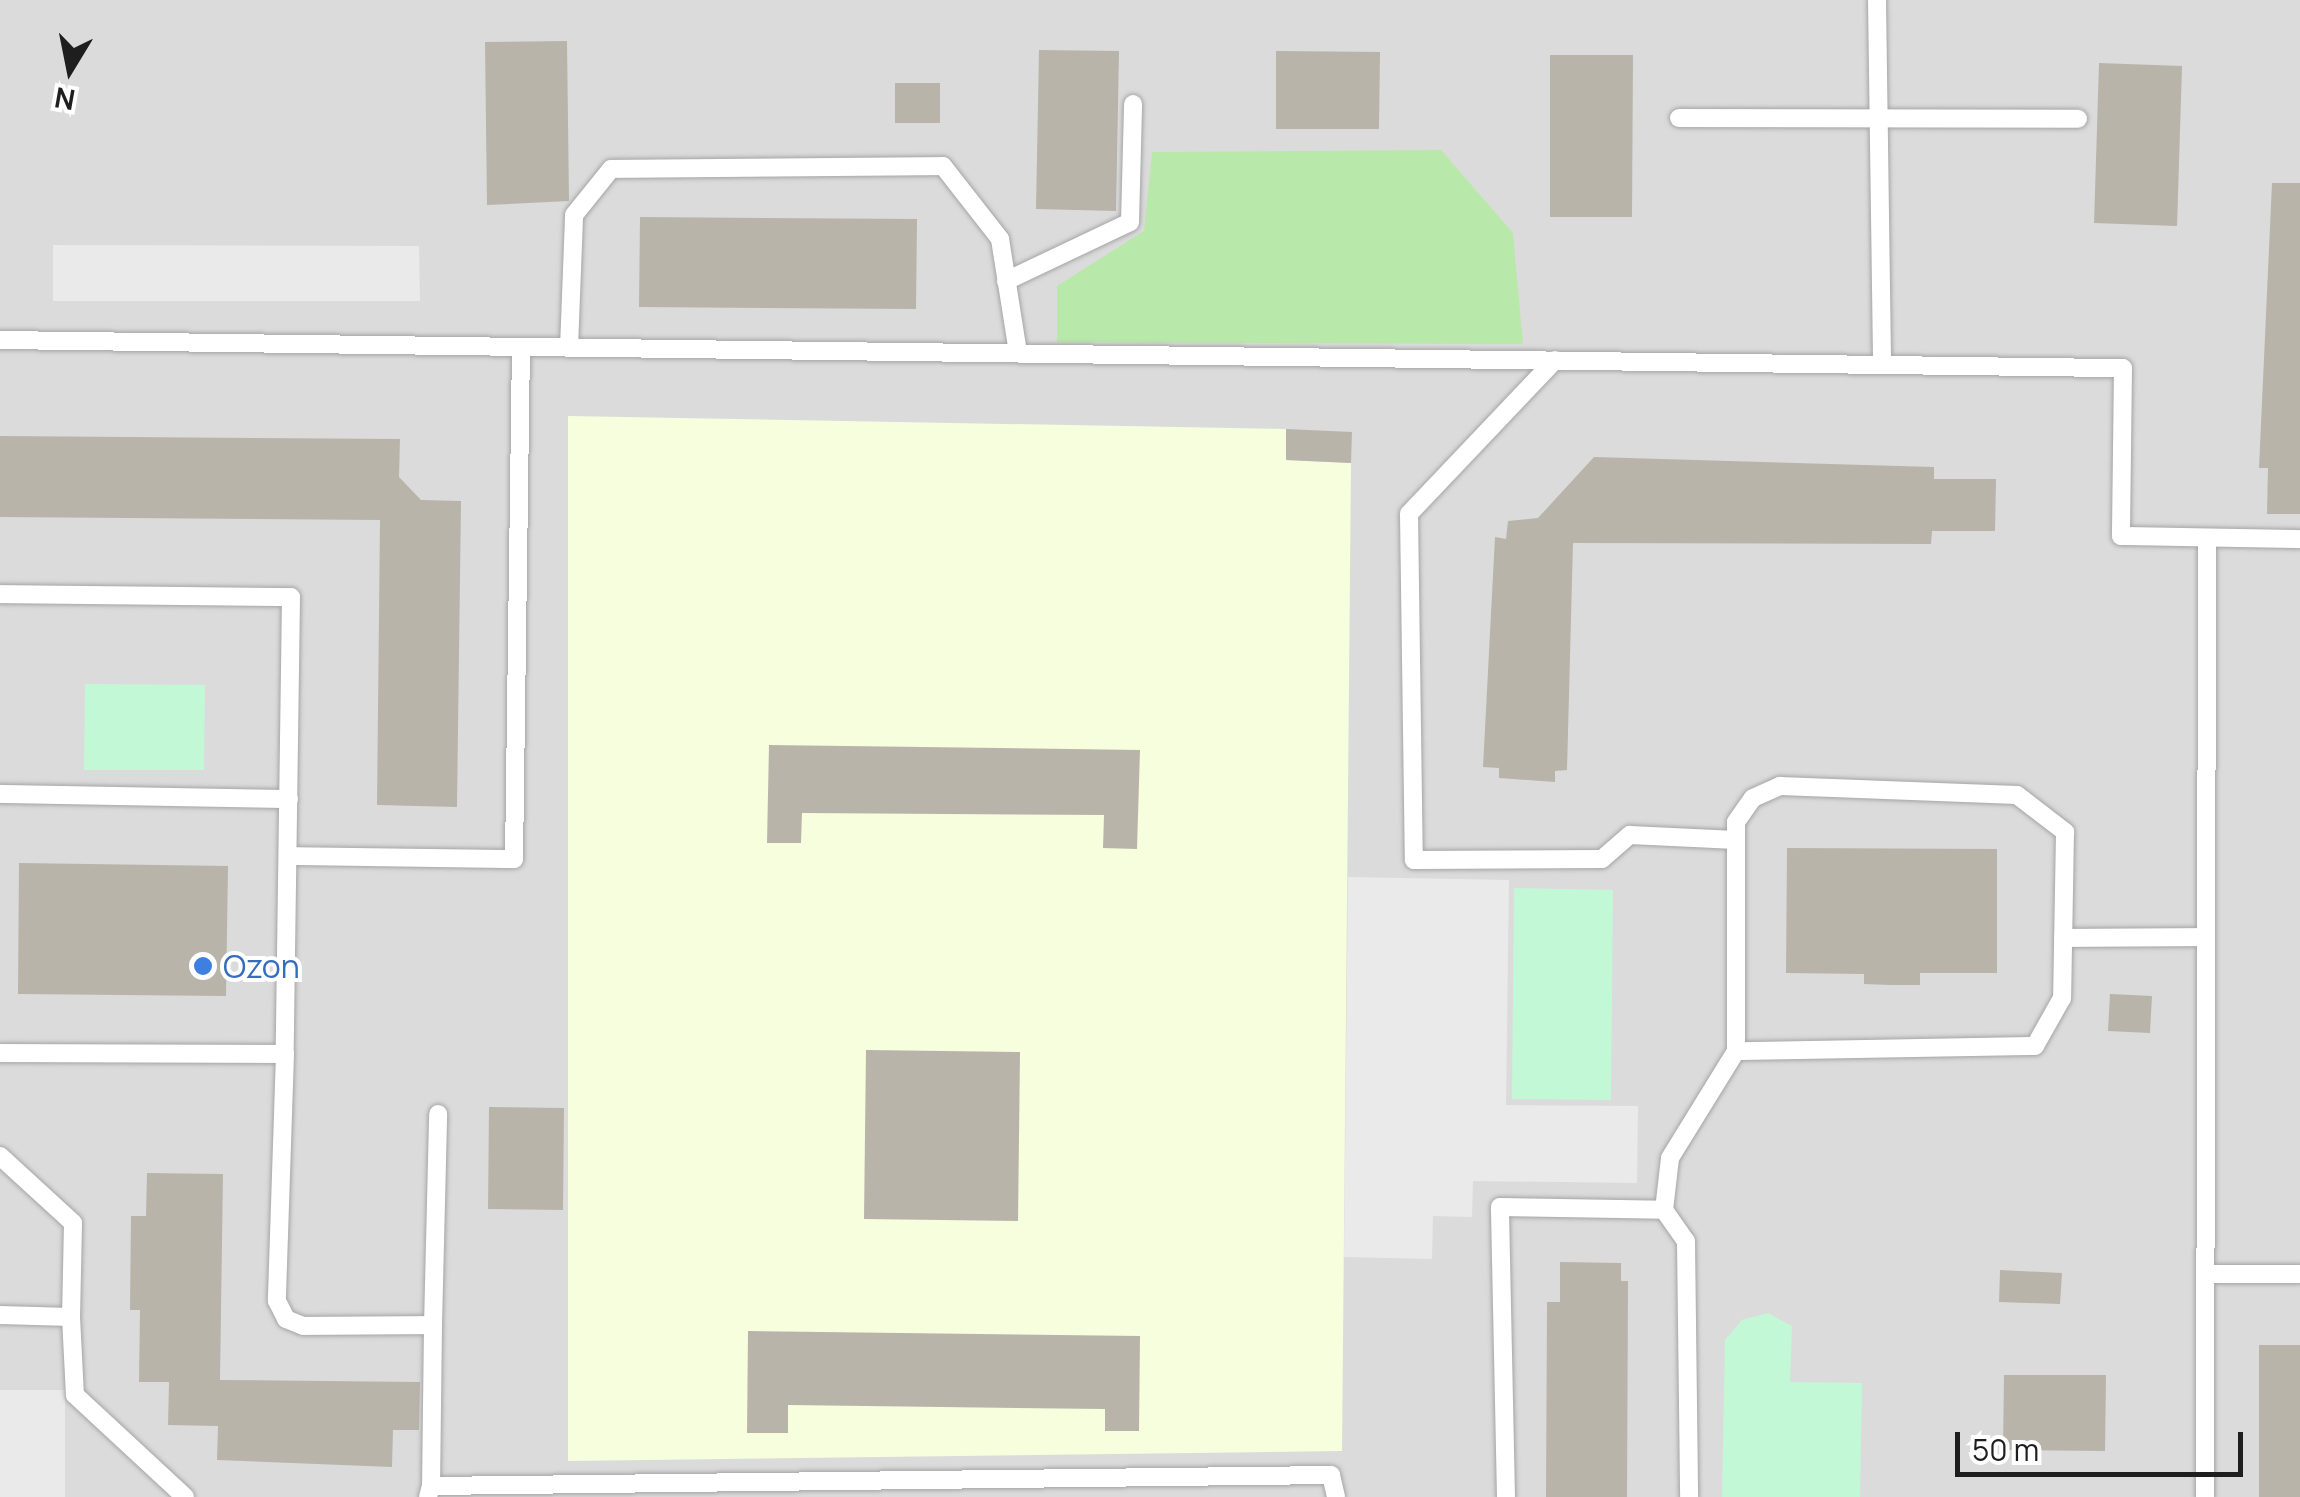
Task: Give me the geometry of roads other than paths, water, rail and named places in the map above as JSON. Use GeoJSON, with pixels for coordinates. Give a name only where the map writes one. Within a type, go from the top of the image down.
{"type":"FeatureCollection","features":[{"type":"Feature","properties":{"kind":"lane"},"geometry":{"type":"LineString","coordinates":[[1877,0],[1882,365]]}},
{"type":"Feature","properties":{"kind":"lane"},"geometry":{"type":"LineString","coordinates":[[1006,281],[1130,222],[1133,104]]}},
{"type":"Feature","properties":{"kind":"lane"},"geometry":{"type":"LineString","coordinates":[[1679,118],[2078,119]]}},
{"type":"Feature","properties":{"kind":"lane"},"geometry":{"type":"LineString","coordinates":[[570,348],[574,215],[612,169],[943,166],[1000,239],[1018,353]]}},
{"type":"Feature","properties":{"kind":"lane"},"geometry":{"type":"LineString","coordinates":[[0,340],[2123,368],[2121,536],[2300,539]]}},
{"type":"Feature","properties":{"kind":"lane"},"geometry":{"type":"LineString","coordinates":[[288,856],[514,859],[520,348]]}},
{"type":"Feature","properties":{"kind":"lane"},"geometry":{"type":"LineString","coordinates":[[1555,360],[1409,514],[1414,860],[1602,859],[1630,835],[1736,840]]}},
{"type":"Feature","properties":{"kind":"lane"},"geometry":{"type":"LineString","coordinates":[[2205,1497],[2207,538]]}},
{"type":"Feature","properties":{"kind":"lane"},"geometry":{"type":"LineString","coordinates":[[0,594],[291,597],[285,1054],[277,1301],[286,1320],[432,1324]]}},
{"type":"Feature","properties":{"kind":"lane"},"geometry":{"type":"LineString","coordinates":[[1689,1497],[1686,1241],[1664,1210],[1670,1158],[1736,1051],[1736,822],[1753,798],[1780,786],[2017,794],[2065,832],[2062,998],[2035,1046],[1736,1051]]}},
{"type":"Feature","properties":{"kind":"lane"},"geometry":{"type":"LineString","coordinates":[[0,794],[288,799]]}},
{"type":"Feature","properties":{"kind":"lane"},"geometry":{"type":"LineString","coordinates":[[2063,938],[2206,937]]}},
{"type":"Feature","properties":{"kind":"lane"},"geometry":{"type":"LineString","coordinates":[[0,1052],[285,1054]]}},
{"type":"Feature","properties":{"kind":"lane"},"geometry":{"type":"LineString","coordinates":[[438,1114],[430,1491],[1331,1475],[1336,1497]]}},
{"type":"Feature","properties":{"kind":"lane"},"geometry":{"type":"LineString","coordinates":[[0,1156],[73,1224],[71,1317],[75,1395],[185,1497]]}},
{"type":"Feature","properties":{"kind":"lane"},"geometry":{"type":"LineString","coordinates":[[1506,1497],[1500,1208],[1664,1210]]}},
{"type":"Feature","properties":{"kind":"lane"},"geometry":{"type":"LineString","coordinates":[[2206,1274],[2300,1274]]}},
{"type":"Feature","properties":{"kind":"lane"},"geometry":{"type":"LineString","coordinates":[[0,1316],[71,1317]]}},
{"type":"Feature","properties":{"kind":"place","name":"Ozon"},"geometry":{"type":"Point","coordinates":[203,966]}}]}
